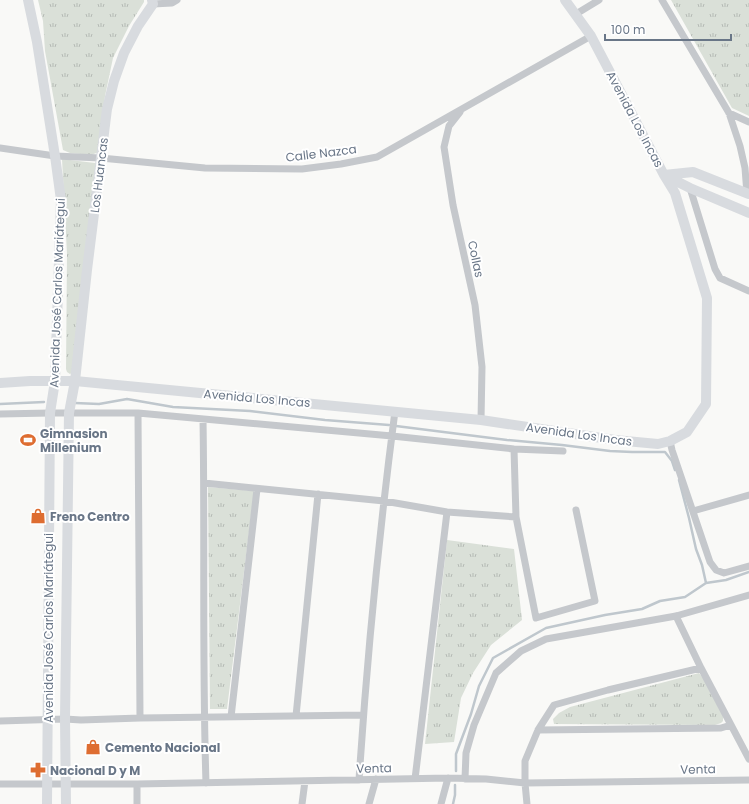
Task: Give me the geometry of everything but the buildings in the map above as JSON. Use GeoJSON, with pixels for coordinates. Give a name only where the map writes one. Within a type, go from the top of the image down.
{"type":"FeatureCollection","features":[{"type":"Feature","properties":{"kind":"main road","name":"Avenida José Carlos Mariátegui"},"geometry":{"type":"LineString","coordinates":[[28,0],[37,42],[61,200],[55,381],[50,413],[47,804]]}},
{"type":"Feature","properties":{"kind":"main road","name":"Avenida Los Incas"},"geometry":{"type":"LineString","coordinates":[[0,383],[76,381],[481,420],[615,440],[658,444],[670,441],[687,432],[706,404],[707,298],[675,193],[664,175],[591,36],[565,0]]}},
{"type":"Feature","properties":{"kind":"main road","name":"Los Huancas"},"geometry":{"type":"LineString","coordinates":[[76,381],[87,270],[107,109],[114,81],[124,53],[152,2]]}},
{"type":"Feature","properties":{"kind":"main road"},"geometry":{"type":"LineString","coordinates":[[664,175],[693,172],[748,194]]}},
{"type":"Feature","properties":{"kind":"main road"},"geometry":{"type":"LineString","coordinates":[[664,175],[690,188],[749,213]]}},
{"type":"Feature","properties":{"kind":"main road","name":"Avenida José Carlos Mariátegui"},"geometry":{"type":"LineString","coordinates":[[66,804],[65,719],[69,413],[76,381]]}},
{"type":"Feature","properties":{"kind":"street","name":"Los Huancas"},"geometry":{"type":"LineString","coordinates":[[152,2],[172,3],[177,0]]}},
{"type":"Feature","properties":{"kind":"street"},"geometry":{"type":"LineString","coordinates":[[576,14],[599,0]]}},
{"type":"Feature","properties":{"kind":"street"},"geometry":{"type":"LineString","coordinates":[[662,0],[729,113],[744,160],[748,194]]}},
{"type":"Feature","properties":{"kind":"street","name":"Calle Nazca"},"geometry":{"type":"LineString","coordinates":[[0,148],[55,156],[101,158],[204,168],[302,169],[341,164],[377,157],[591,36]]}},
{"type":"Feature","properties":{"kind":"street","name":"Collas"},"geometry":{"type":"LineString","coordinates":[[463,109],[449,126],[444,147],[453,205],[475,305],[482,367],[481,420]]}},
{"type":"Feature","properties":{"kind":"street"},"geometry":{"type":"LineString","coordinates":[[729,113],[749,122]]}},
{"type":"Feature","properties":{"kind":"street"},"geometry":{"type":"LineString","coordinates":[[690,188],[715,269],[720,278],[749,290]]}},
{"type":"Feature","properties":{"kind":"street"},"geometry":{"type":"LineString","coordinates":[[359,780],[384,500],[395,412]]}},
{"type":"Feature","properties":{"kind":"street"},"geometry":{"type":"LineString","coordinates":[[138,413],[140,718]]}},
{"type":"Feature","properties":{"kind":"street"},"geometry":{"type":"LineString","coordinates":[[0,414],[138,413],[392,436],[514,449],[563,451]]}},
{"type":"Feature","properties":{"kind":"street"},"geometry":{"type":"LineString","coordinates":[[203,419],[204,717],[206,783]]}},
{"type":"Feature","properties":{"kind":"street"},"geometry":{"type":"LineString","coordinates":[[670,441],[710,562],[716,570],[724,573],[749,566]]}},
{"type":"Feature","properties":{"kind":"street"},"geometry":{"type":"LineString","coordinates":[[514,449],[516,517],[536,618],[595,602],[576,510]]}},
{"type":"Feature","properties":{"kind":"street"},"geometry":{"type":"LineString","coordinates":[[204,483],[384,500],[447,512],[516,517]]}},
{"type":"Feature","properties":{"kind":"street"},"geometry":{"type":"LineString","coordinates":[[231,716],[257,488]]}},
{"type":"Feature","properties":{"kind":"street"},"geometry":{"type":"LineString","coordinates":[[296,716],[318,494]]}},
{"type":"Feature","properties":{"kind":"street"},"geometry":{"type":"LineString","coordinates":[[693,511],[749,495]]}},
{"type":"Feature","properties":{"kind":"street"},"geometry":{"type":"LineString","coordinates":[[416,779],[447,512]]}},
{"type":"Feature","properties":{"kind":"street"},"geometry":{"type":"LineString","coordinates":[[465,779],[466,753],[474,725],[496,673],[521,651],[546,639],[676,616],[749,596]]}},
{"type":"Feature","properties":{"kind":"street"},"geometry":{"type":"LineString","coordinates":[[676,616],[701,668],[749,759]]}},
{"type":"Feature","properties":{"kind":"street"},"geometry":{"type":"LineString","coordinates":[[527,804],[525,761],[538,730],[554,705],[608,690],[701,668]]}},
{"type":"Feature","properties":{"kind":"street"},"geometry":{"type":"LineString","coordinates":[[0,722],[65,719],[80,720],[231,716],[364,715]]}},
{"type":"Feature","properties":{"kind":"street"},"geometry":{"type":"LineString","coordinates":[[538,730],[721,728],[731,725]]}},
{"type":"Feature","properties":{"kind":"street"},"geometry":{"type":"LineString","coordinates":[[441,804],[448,778]]}},
{"type":"Feature","properties":{"kind":"street","name":"Venta"},"geometry":{"type":"LineString","coordinates":[[0,784],[137,784],[448,778],[486,779],[525,783],[749,780]]}},
{"type":"Feature","properties":{"kind":"street"},"geometry":{"type":"LineString","coordinates":[[369,804],[376,779]]}},
{"type":"Feature","properties":{"kind":"street"},"geometry":{"type":"LineString","coordinates":[[302,804],[305,781]]}},
{"type":"Feature","properties":{"kind":"street"},"geometry":{"type":"LineString","coordinates":[[137,784],[137,804]]}},
{"type":"Feature","properties":{"kind":"green space"},"geometry":{"type":"Polygon","coordinates":[[[38,0],[144,0],[113,58],[105,96],[99,152],[91,155],[70,153],[63,150],[45,51],[43,21],[38,0]]]}},
{"type":"Feature","properties":{"kind":"green space"},"geometry":{"type":"Polygon","coordinates":[[[671,0],[749,0],[749,116],[732,108],[671,0]]]}},
{"type":"Feature","properties":{"kind":"green space"},"geometry":{"type":"Polygon","coordinates":[[[62,159],[103,164],[73,372],[70,374],[66,369],[67,254],[62,159]]]}},
{"type":"Feature","properties":{"kind":"green space"},"geometry":{"type":"Polygon","coordinates":[[[208,487],[254,491],[227,709],[210,709],[208,487]]]}},
{"type":"Feature","properties":{"kind":"green space"},"geometry":{"type":"Polygon","coordinates":[[[447,540],[514,549],[522,620],[491,645],[473,673],[461,698],[454,742],[425,744],[447,540]]]}},
{"type":"Feature","properties":{"kind":"green space"},"geometry":{"type":"Polygon","coordinates":[[[699,673],[723,716],[723,721],[721,723],[715,725],[554,724],[553,719],[559,713],[570,707],[699,673]]]}},
{"type":"Feature","properties":{"kind":"waterway"},"geometry":{"type":"LineString","coordinates":[[75,403],[99,404],[127,399],[173,407],[250,411],[325,420],[389,425]]}},
{"type":"Feature","properties":{"kind":"waterway"},"geometry":{"type":"LineString","coordinates":[[0,404],[44,402]]}},
{"type":"Feature","properties":{"kind":"waterway"},"geometry":{"type":"LineString","coordinates":[[396,426],[610,451],[665,452],[672,461],[675,470]]}},
{"type":"Feature","properties":{"kind":"waterway"},"geometry":{"type":"LineString","coordinates":[[679,480],[706,583]]}},
{"type":"Feature","properties":{"kind":"waterway"},"geometry":{"type":"LineString","coordinates":[[456,771],[456,754],[471,714],[479,686],[493,658],[546,628],[605,615],[642,609],[660,601],[685,597],[706,583],[726,580],[749,572]]}},
{"type":"Feature","properties":{"kind":"waterway"},"geometry":{"type":"LineString","coordinates":[[453,804],[455,785]]}},
{"type":"Feature","properties":{"kind":"place","name":"Gimnasion Millenium"},"geometry":{"type":"Point","coordinates":[28,440]}},
{"type":"Feature","properties":{"kind":"place","name":"Freno Centro"},"geometry":{"type":"Point","coordinates":[38,516]}},
{"type":"Feature","properties":{"kind":"place","name":"Cemento Nacional"},"geometry":{"type":"Point","coordinates":[93,747]}},
{"type":"Feature","properties":{"kind":"place","name":"Nacional D y M"},"geometry":{"type":"Point","coordinates":[38,770]}}]}
